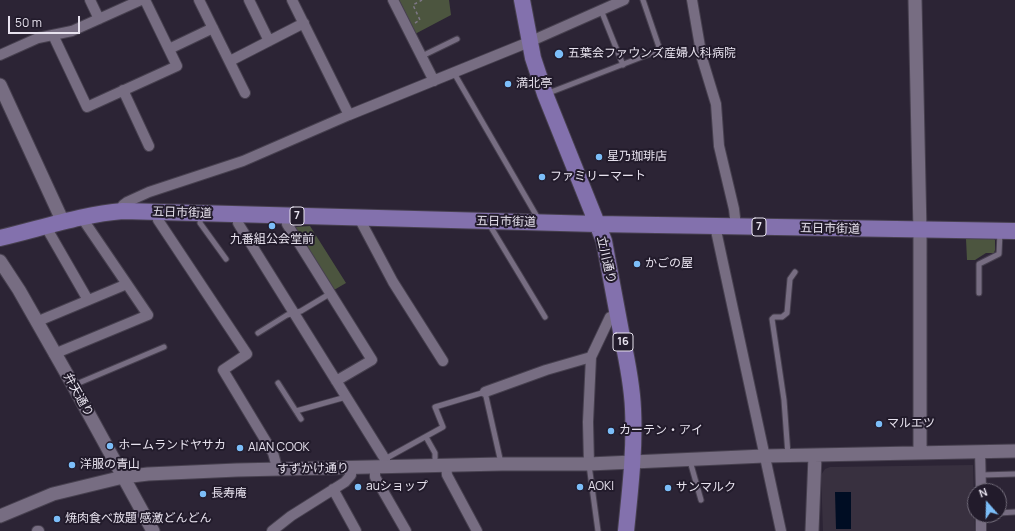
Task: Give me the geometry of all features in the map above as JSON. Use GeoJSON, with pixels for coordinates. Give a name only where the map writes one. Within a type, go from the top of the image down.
{"type":"FeatureCollection","features":[{"type":"Feature","properties":{"kind":"main road","name":"立川通り"},"geometry":{"type":"LineString","coordinates":[[522,0],[529,42],[545,94],[604,241],[626,355],[633,407],[634,433],[626,531]]}},
{"type":"Feature","properties":{"kind":"main road","name":"五日市街道"},"geometry":{"type":"LineString","coordinates":[[0,238],[110,212],[540,223],[920,231],[1007,231]]}},
{"type":"Feature","properties":{"kind":"street"},"geometry":{"type":"LineString","coordinates":[[90,0],[99,19]]}},
{"type":"Feature","properties":{"kind":"street"},"geometry":{"type":"LineString","coordinates":[[0,55],[38,38],[72,31],[141,0]]}},
{"type":"Feature","properties":{"kind":"street"},"geometry":{"type":"LineString","coordinates":[[52,35],[87,106],[177,66],[145,0]]}},
{"type":"Feature","properties":{"kind":"street"},"geometry":{"type":"LineString","coordinates":[[199,0],[245,93]]}},
{"type":"Feature","properties":{"kind":"street"},"geometry":{"type":"LineString","coordinates":[[249,0],[269,41]]}},
{"type":"Feature","properties":{"kind":"street"},"geometry":{"type":"LineString","coordinates":[[292,0],[349,115]]}},
{"type":"Feature","properties":{"kind":"street"},"geometry":{"type":"LineString","coordinates":[[393,0],[434,81]]}},
{"type":"Feature","properties":{"kind":"street"},"geometry":{"type":"LineString","coordinates":[[122,212],[124,205],[127,202],[149,192],[243,161],[349,115],[529,42],[624,0]]}},
{"type":"Feature","properties":{"kind":"street"},"geometry":{"type":"LineString","coordinates":[[692,0],[702,58],[716,104],[719,146],[734,209],[736,226]]}},
{"type":"Feature","properties":{"kind":"street"},"geometry":{"type":"LineString","coordinates":[[915,0],[920,231],[920,453]]}},
{"type":"Feature","properties":{"kind":"street"},"geometry":{"type":"LineString","coordinates":[[230,61],[304,23]]}},
{"type":"Feature","properties":{"kind":"street"},"geometry":{"type":"LineString","coordinates":[[169,49],[213,28]]}},
{"type":"Feature","properties":{"kind":"street"},"geometry":{"type":"LineString","coordinates":[[0,85],[63,222]]}},
{"type":"Feature","properties":{"kind":"street"},"geometry":{"type":"LineString","coordinates":[[123,90],[149,146]]}},
{"type":"Feature","properties":{"kind":"street"},"geometry":{"type":"LineString","coordinates":[[159,213],[158,220],[246,354],[223,370],[273,454],[276,460],[277,469]]}},
{"type":"Feature","properties":{"kind":"street"},"geometry":{"type":"LineString","coordinates":[[238,215],[238,223],[346,397],[381,464],[376,477],[406,531]]}},
{"type":"Feature","properties":{"kind":"street"},"geometry":{"type":"LineString","coordinates":[[287,216],[287,224],[372,360],[336,381]]}},
{"type":"Feature","properties":{"kind":"street"},"geometry":{"type":"LineString","coordinates":[[54,354],[148,315],[82,218]]}},
{"type":"Feature","properties":{"kind":"street"},"geometry":{"type":"LineString","coordinates":[[359,218],[393,282],[443,360]]}},
{"type":"Feature","properties":{"kind":"street"},"geometry":{"type":"LineString","coordinates":[[715,226],[781,531]]}},
{"type":"Feature","properties":{"kind":"street"},"geometry":{"type":"LineString","coordinates":[[46,227],[88,300]]}},
{"type":"Feature","properties":{"kind":"street","name":"弁天通り"},"geometry":{"type":"LineString","coordinates":[[0,261],[19,290],[73,385],[153,531]]}},
{"type":"Feature","properties":{"kind":"street"},"geometry":{"type":"LineString","coordinates":[[36,322],[127,284]]}},
{"type":"Feature","properties":{"kind":"street"},"geometry":{"type":"LineString","coordinates":[[589,464],[588,422],[591,357],[610,317],[618,315]]}},
{"type":"Feature","properties":{"kind":"street"},"geometry":{"type":"LineString","coordinates":[[485,392],[546,370],[591,357]]}},
{"type":"Feature","properties":{"kind":"street"},"geometry":{"type":"LineString","coordinates":[[980,451],[981,483]]}},
{"type":"Feature","properties":{"kind":"street","name":"すずかけ通り"},"geometry":{"type":"LineString","coordinates":[[0,516],[53,494],[123,477],[191,472],[351,468],[381,464],[589,464],[764,456],[788,457],[1015,451]]}},
{"type":"Feature","properties":{"kind":"street"},"geometry":{"type":"LineString","coordinates":[[812,531],[815,456]]}},
{"type":"Feature","properties":{"kind":"street"},"geometry":{"type":"LineString","coordinates":[[441,465],[477,531]]}},
{"type":"Feature","properties":{"kind":"street"},"geometry":{"type":"LineString","coordinates":[[272,531],[291,516],[345,482],[351,475],[351,468]]}},
{"type":"Feature","properties":{"kind":"street"},"geometry":{"type":"LineString","coordinates":[[333,489],[356,531]]}},
{"type":"Feature","properties":{"kind":"lane"},"geometry":{"type":"LineString","coordinates":[[545,94],[660,50],[643,0]]}},
{"type":"Feature","properties":{"kind":"lane"},"geometry":{"type":"LineString","coordinates":[[601,10],[623,65]]}},
{"type":"Feature","properties":{"kind":"lane"},"geometry":{"type":"LineString","coordinates":[[422,56],[457,38]]}},
{"type":"Feature","properties":{"kind":"lane"},"geometry":{"type":"LineString","coordinates":[[454,72],[540,223]]}},
{"type":"Feature","properties":{"kind":"lane"},"geometry":{"type":"LineString","coordinates":[[201,214],[200,223],[226,259]]}},
{"type":"Feature","properties":{"kind":"lane"},"geometry":{"type":"LineString","coordinates":[[488,221],[545,317]]}},
{"type":"Feature","properties":{"kind":"lane"},"geometry":{"type":"LineString","coordinates":[[979,293],[979,264],[999,254],[1007,231]]}},
{"type":"Feature","properties":{"kind":"lane"},"geometry":{"type":"LineString","coordinates":[[788,457],[784,400],[772,319],[774,317],[782,317],[787,313],[790,279],[795,272]]}},
{"type":"Feature","properties":{"kind":"lane"},"geometry":{"type":"LineString","coordinates":[[258,332],[287,315],[301,311],[331,293]]}},
{"type":"Feature","properties":{"kind":"lane"},"geometry":{"type":"LineString","coordinates":[[73,385],[164,347]]}},
{"type":"Feature","properties":{"kind":"lane"},"geometry":{"type":"LineString","coordinates":[[278,383],[301,419]]}},
{"type":"Feature","properties":{"kind":"lane"},"geometry":{"type":"LineString","coordinates":[[381,464],[443,427],[435,407],[485,392],[502,464]]}},
{"type":"Feature","properties":{"kind":"lane"},"geometry":{"type":"LineString","coordinates":[[296,411],[346,397]]}},
{"type":"Feature","properties":{"kind":"lane"},"geometry":{"type":"LineString","coordinates":[[426,436],[441,465]]}},
{"type":"Feature","properties":{"kind":"lane"},"geometry":{"type":"LineString","coordinates":[[690,459],[701,500]]}},
{"type":"Feature","properties":{"kind":"lane"},"geometry":{"type":"LineString","coordinates":[[589,464],[598,531]]}},
{"type":"Feature","properties":{"kind":"lane"},"geometry":{"type":"LineString","coordinates":[[981,475],[1015,474]]}},
{"type":"Feature","properties":{"kind":"path"},"geometry":{"type":"LineString","coordinates":[[407,27],[420,20],[413,5],[422,0]]}},
{"type":"Feature","properties":{"kind":"shaded area"},"geometry":{"type":"Polygon","coordinates":[[[973,465],[974,483],[967,483],[967,523],[975,523],[975,531],[823,531],[821,475],[825,469],[830,467],[973,465]]]}},
{"type":"Feature","properties":{"kind":"green space"},"geometry":{"type":"Polygon","coordinates":[[[398,0],[449,0],[451,15],[415,34],[398,0]]]}},
{"type":"Feature","properties":{"kind":"green space"},"geometry":{"type":"Polygon","coordinates":[[[310,226],[346,283],[334,290],[295,227],[310,226]]]}},
{"type":"Feature","properties":{"kind":"green space"},"geometry":{"type":"Polygon","coordinates":[[[966,239],[994,239],[994,253],[986,253],[975,260],[967,260],[966,239]]]}},
{"type":"Feature","properties":{"kind":"water"},"geometry":{"type":"Polygon","coordinates":[[[835,492],[851,492],[851,529],[836,529],[835,492]]]}},
{"type":"Feature","properties":{"kind":"place","name":"五葉会ファウンズ産婦人科病院"},"geometry":{"type":"Point","coordinates":[559,54]}},
{"type":"Feature","properties":{"kind":"place","name":"満北亭"},"geometry":{"type":"Point","coordinates":[508,84]}},
{"type":"Feature","properties":{"kind":"place","name":"星乃珈琲店"},"geometry":{"type":"Point","coordinates":[599,157]}},
{"type":"Feature","properties":{"kind":"place","name":"ファミリーマート"},"geometry":{"type":"Point","coordinates":[542,177]}},
{"type":"Feature","properties":{"kind":"place","name":"九番組公会堂前"},"geometry":{"type":"Point","coordinates":[272,226]}},
{"type":"Feature","properties":{"kind":"place","name":"かごの屋"},"geometry":{"type":"Point","coordinates":[637,264]}},
{"type":"Feature","properties":{"kind":"place","name":"マルエツ"},"geometry":{"type":"Point","coordinates":[879,424]}},
{"type":"Feature","properties":{"kind":"place","name":"カーテン・アイ"},"geometry":{"type":"Point","coordinates":[611,431]}},
{"type":"Feature","properties":{"kind":"place","name":"ホームランドヤサカ"},"geometry":{"type":"Point","coordinates":[110,446]}},
{"type":"Feature","properties":{"kind":"place","name":"AIAN COOK"},"geometry":{"type":"Point","coordinates":[240,448]}},
{"type":"Feature","properties":{"kind":"place","name":"洋服の青山"},"geometry":{"type":"Point","coordinates":[72,465]}},
{"type":"Feature","properties":{"kind":"place","name":"auショップ"},"geometry":{"type":"Point","coordinates":[358,487]}},
{"type":"Feature","properties":{"kind":"place","name":"AOKI"},"geometry":{"type":"Point","coordinates":[580,487]}},
{"type":"Feature","properties":{"kind":"place","name":"サンマルク"},"geometry":{"type":"Point","coordinates":[668,488]}},
{"type":"Feature","properties":{"kind":"place","name":"長寿庵"},"geometry":{"type":"Point","coordinates":[203,494]}},
{"type":"Feature","properties":{"kind":"place","name":"焼肉食べ放題 感激どんどん"},"geometry":{"type":"Point","coordinates":[57,519]}}]}
